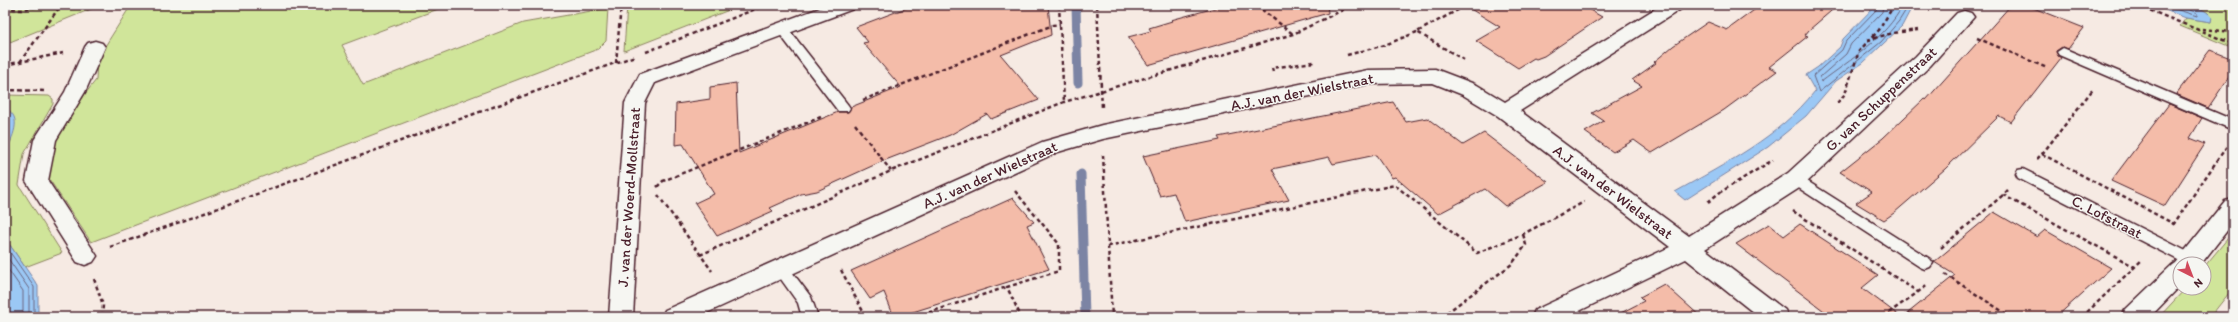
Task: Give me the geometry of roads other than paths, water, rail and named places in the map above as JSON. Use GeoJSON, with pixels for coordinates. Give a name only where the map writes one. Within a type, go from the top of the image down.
{"type":"FeatureCollection","features":[{"type":"Feature","properties":{"kind":"street","name":"J. van der Woerd-Mollstraat"},"geometry":{"type":"LineString","coordinates":[[621,317],[634,103],[647,79],[846,5]]}},
{"type":"Feature","properties":{"kind":"street"},"geometry":{"type":"LineString","coordinates":[[1505,111],[1671,6]]}},
{"type":"Feature","properties":{"kind":"street","name":"G. van Schuppenstraat"},"geometry":{"type":"LineString","coordinates":[[1544,317],[1688,248],[1796,179],[1923,61],[1959,22]]}},
{"type":"Feature","properties":{"kind":"street"},"geometry":{"type":"LineString","coordinates":[[85,256],[37,181],[45,140],[75,92],[95,47]]}},
{"type":"Feature","properties":{"kind":"street","name":"A.J. van der Wielstraat"},"geometry":{"type":"LineString","coordinates":[[674,317],[1050,147],[1102,132],[1368,77],[1436,76],[1470,90],[1505,111],[1688,248],[1776,317]]}},
{"type":"Feature","properties":{"kind":"street"},"geometry":{"type":"LineString","coordinates":[[2193,256],[2233,207]]}},
{"type":"Feature","properties":{"kind":"street"},"geometry":{"type":"LineString","coordinates":[[2134,317],[2172,279]]}},
{"type":"Feature","properties":{"kind":"lane"},"geometry":{"type":"LineString","coordinates":[[782,29],[843,108]]}},
{"type":"Feature","properties":{"kind":"lane"},"geometry":{"type":"LineString","coordinates":[[2063,52],[2233,125]]}},
{"type":"Feature","properties":{"kind":"lane","name":"C. Lofstraat"},"geometry":{"type":"LineString","coordinates":[[2023,174],[2172,257]]}},
{"type":"Feature","properties":{"kind":"lane"},"geometry":{"type":"LineString","coordinates":[[1796,179],[1925,263]]}},
{"type":"Feature","properties":{"kind":"lane"},"geometry":{"type":"LineString","coordinates":[[781,268],[805,301],[810,317]]}},
{"type":"Feature","properties":{"kind":"water"},"geometry":{"type":"Polygon","coordinates":[[[1876,5],[1913,5],[1902,26],[1863,63],[1836,81],[1806,116],[1768,147],[1685,200],[1675,192],[1732,160],[1768,136],[1785,122],[1815,91],[1806,75],[1818,67],[1840,47],[1843,39],[1876,5]]]}},
{"type":"Feature","properties":{"kind":"water"},"geometry":{"type":"Polygon","coordinates":[[[2152,5],[2184,5],[2200,8],[2212,17],[2211,22],[2186,18],[2152,5]]]}},
{"type":"Feature","properties":{"kind":"water"},"geometry":{"type":"Polygon","coordinates":[[[5,109],[11,112],[14,117],[15,128],[11,141],[5,152],[5,109]]]}},
{"type":"Feature","properties":{"kind":"water"},"geometry":{"type":"Polygon","coordinates":[[[5,238],[38,286],[38,317],[5,317],[5,238]]]}},
{"type":"Feature","properties":{"kind":"waterway"},"geometry":{"type":"LineString","coordinates":[[1076,5],[1078,83]]}},
{"type":"Feature","properties":{"kind":"waterway"},"geometry":{"type":"LineString","coordinates":[[1081,174],[1085,317]]}}]}
